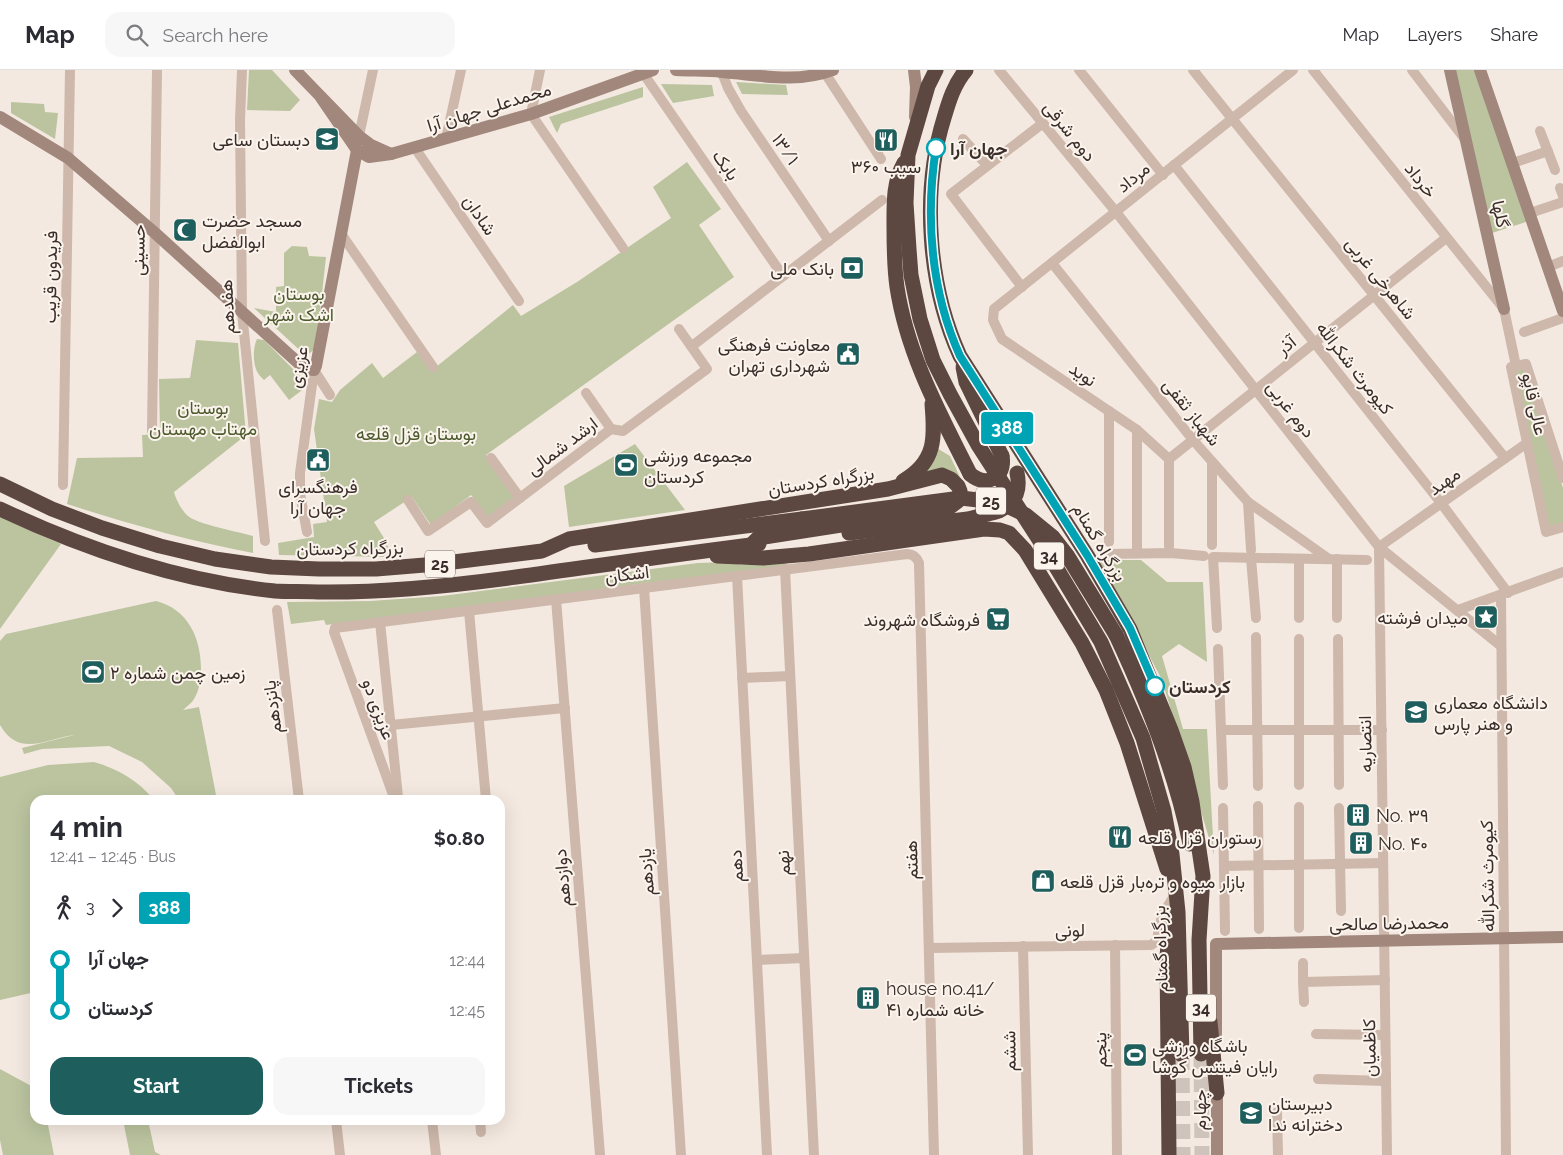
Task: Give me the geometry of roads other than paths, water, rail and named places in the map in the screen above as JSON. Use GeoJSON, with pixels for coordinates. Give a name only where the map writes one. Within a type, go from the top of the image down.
{"type":"FeatureCollection","features":[{"type":"Feature","properties":{"kind":"highway","name":"بزرگراه گمنام"},"geometry":{"type":"LineString","coordinates":[[936,70],[928,86],[908,155],[906,203],[911,276],[915,298],[926,341],[950,394],[978,445],[1047,552],[1101,642],[1143,738],[1164,811],[1172,854],[1177,898],[1182,1055]]}},
{"type":"Feature","properties":{"kind":"highway","name":"بزرگراه گمنام"},"geometry":{"type":"LineString","coordinates":[[961,74],[938,135],[934,162],[931,224],[933,256],[938,286],[952,338],[960,356],[1087,555],[1130,628],[1151,676],[1184,767],[1192,802],[1203,876],[1199,940],[1201,1054]]}},
{"type":"Feature","properties":{"kind":"highway"},"geometry":{"type":"LineString","coordinates":[[908,155],[900,171],[895,189],[894,260],[897,288],[905,321],[914,353],[931,395],[970,474],[980,480],[991,480],[1000,473],[1002,456],[966,382],[960,356]]}},
{"type":"Feature","properties":{"kind":"highway","name":"25"},"geometry":{"type":"LineString","coordinates":[[0,509],[47,531],[96,550],[197,579],[277,591],[335,592],[435,588],[751,545],[968,519],[996,512],[1008,506],[1015,498],[1018,486],[1018,473],[1014,455],[974,387],[960,356]]}},
{"type":"Feature","properties":{"kind":"highway"},"geometry":{"type":"LineString","coordinates":[[888,489],[917,471],[928,456],[934,437],[931,395]]}},
{"type":"Feature","properties":{"kind":"highway","name":"بزرگراه کردستان"},"geometry":{"type":"LineString","coordinates":[[0,484],[52,509],[102,528],[160,546],[215,559],[271,567],[319,570],[376,569],[437,564],[542,551],[569,539],[888,489],[942,475],[955,482],[960,491],[960,496],[955,504],[944,509],[758,538],[751,545]]}},
{"type":"Feature","properties":{"kind":"highway","name":"25"},"geometry":{"type":"LineString","coordinates":[[542,551],[802,520],[961,498],[995,502],[1026,515],[1054,537],[1067,555],[1116,635],[1140,687],[1156,728],[1182,810],[1194,867],[1199,940]]}},
{"type":"Feature","properties":{"kind":"highway"},"geometry":{"type":"LineString","coordinates":[[690,553],[728,558],[763,558],[869,546],[993,528],[1009,533],[1025,550],[1056,599],[1106,690],[1127,743],[1177,898],[1169,930],[1167,957],[1169,1155]]}},
{"type":"Feature","properties":{"kind":"highway"},"geometry":{"type":"LineString","coordinates":[[1200,962],[1208,992],[1216,1093]]}},
{"type":"Feature","properties":{"kind":"street","name":"فریدون قریب"},"geometry":{"type":"LineString","coordinates":[[63,485],[70,70]]}},
{"type":"Feature","properties":{"kind":"street","name":"حسینی"},"geometry":{"type":"LineString","coordinates":[[152,431],[157,70]]}},
{"type":"Feature","properties":{"kind":"street","name":"هفدهم"},"geometry":{"type":"LineString","coordinates":[[242,70],[240,130],[242,312],[265,541]]}},
{"type":"Feature","properties":{"kind":"street"},"geometry":{"type":"LineString","coordinates":[[295,70],[359,136],[371,146],[391,154]]}},
{"type":"Feature","properties":{"kind":"street"},"geometry":{"type":"LineString","coordinates":[[359,136],[373,70]]}},
{"type":"Feature","properties":{"kind":"street"},"geometry":{"type":"LineString","coordinates":[[446,139],[461,70]]}},
{"type":"Feature","properties":{"kind":"street"},"geometry":{"type":"LineString","coordinates":[[540,70],[531,114],[623,248]]}},
{"type":"Feature","properties":{"kind":"street"},"geometry":{"type":"LineString","coordinates":[[676,70],[811,77],[829,72],[881,159]]}},
{"type":"Feature","properties":{"kind":"street"},"geometry":{"type":"LineString","coordinates":[[914,70],[916,86],[915,127]]}},
{"type":"Feature","properties":{"kind":"street","name":"دوم شرقی"},"geometry":{"type":"LineString","coordinates":[[999,70],[1116,212]]}},
{"type":"Feature","properties":{"kind":"street"},"geometry":{"type":"LineString","coordinates":[[1079,70],[1162,174]]}},
{"type":"Feature","properties":{"kind":"street","name":"شاهرخی غربی"},"geometry":{"type":"LineString","coordinates":[[1194,70],[1505,458]]}},
{"type":"Feature","properties":{"kind":"street","name":"مرداد"},"geometry":{"type":"LineString","coordinates":[[994,309],[1293,70]]}},
{"type":"Feature","properties":{"kind":"street","name":"خرداد"},"geometry":{"type":"LineString","coordinates":[[1313,70],[1504,309]]}},
{"type":"Feature","properties":{"kind":"street"},"geometry":{"type":"LineString","coordinates":[[1412,70],[1466,141]]}},
{"type":"Feature","properties":{"kind":"street","name":"گلها"},"geometry":{"type":"LineString","coordinates":[[1450,70],[1516,366]]}},
{"type":"Feature","properties":{"kind":"street"},"geometry":{"type":"LineString","coordinates":[[1480,70],[1563,311]]}},
{"type":"Feature","properties":{"kind":"street","name":"محمدعلی جهان آرا"},"geometry":{"type":"LineString","coordinates":[[357,150],[369,157],[415,148],[531,114],[648,71]]}},
{"type":"Feature","properties":{"kind":"street","name":"بابک"},"geometry":{"type":"LineString","coordinates":[[648,71],[784,276]]}},
{"type":"Feature","properties":{"kind":"street","name":"۱۳/۱"},"geometry":{"type":"LineString","coordinates":[[721,71],[741,111],[829,241]]}},
{"type":"Feature","properties":{"kind":"street"},"geometry":{"type":"LineString","coordinates":[[320,96],[357,150]]}},
{"type":"Feature","properties":{"kind":"street"},"geometry":{"type":"LineString","coordinates":[[0,117],[68,158],[155,233],[305,369],[314,370],[330,394]]}},
{"type":"Feature","properties":{"kind":"street"},"geometry":{"type":"LineString","coordinates":[[1022,287],[951,194],[1043,123]]}},
{"type":"Feature","properties":{"kind":"street"},"geometry":{"type":"LineString","coordinates":[[1540,131],[1554,170]]}},
{"type":"Feature","properties":{"kind":"street"},"geometry":{"type":"LineString","coordinates":[[963,139],[987,165]]}},
{"type":"Feature","properties":{"kind":"street","name":"شادان"},"geometry":{"type":"LineString","coordinates":[[415,148],[518,301]]}},
{"type":"Feature","properties":{"kind":"street","name":"عزیزی"},"geometry":{"type":"LineString","coordinates":[[307,532],[300,494],[300,473],[314,370],[342,235],[357,150]]}},
{"type":"Feature","properties":{"kind":"street"},"geometry":{"type":"LineString","coordinates":[[1513,163],[1548,150]]}},
{"type":"Feature","properties":{"kind":"street","name":"کیومرث شکرالله"},"geometry":{"type":"LineString","coordinates":[[1174,165],[1441,503],[1504,594],[1501,646],[1506,1155]]}},
{"type":"Feature","properties":{"kind":"street"},"geometry":{"type":"LineString","coordinates":[[678,330],[692,346],[882,200]]}},
{"type":"Feature","properties":{"kind":"street"},"geometry":{"type":"LineString","coordinates":[[1530,213],[1563,202]]}},
{"type":"Feature","properties":{"kind":"street","name":"دوم غربی"},"geometry":{"type":"LineString","coordinates":[[1116,212],[1379,547],[1501,646]]}},
{"type":"Feature","properties":{"kind":"street"},"geometry":{"type":"LineString","coordinates":[[342,235],[433,368]]}},
{"type":"Feature","properties":{"kind":"street","name":"آذر"},"geometry":{"type":"LineString","coordinates":[[1169,458],[1446,238]]}},
{"type":"Feature","properties":{"kind":"street"},"geometry":{"type":"LineString","coordinates":[[1548,266],[1563,261]]}},
{"type":"Feature","properties":{"kind":"street","name":"شهباز ثقفی"},"geometry":{"type":"LineString","coordinates":[[1052,263],[1193,440],[1248,502],[1333,559]]}},
{"type":"Feature","properties":{"kind":"street","name":"نوید"},"geometry":{"type":"LineString","coordinates":[[994,309],[993,320],[1002,339],[1137,430],[1169,458]]}},
{"type":"Feature","properties":{"kind":"street"},"geometry":{"type":"LineString","coordinates":[[1524,332],[1563,318]]}},
{"type":"Feature","properties":{"kind":"street","name":"ارشد شمالی"},"geometry":{"type":"LineString","coordinates":[[408,500],[428,531],[471,502],[487,523],[611,429],[623,431],[707,369],[692,346]]}},
{"type":"Feature","properties":{"kind":"street","name":"عالی قاپو"},"geometry":{"type":"LineString","coordinates":[[1563,478],[1526,364],[1511,368],[1546,532],[1563,527]]}},
{"type":"Feature","properties":{"kind":"street"},"geometry":{"type":"LineString","coordinates":[[586,393],[611,429]]}},
{"type":"Feature","properties":{"kind":"street"},"geometry":{"type":"LineString","coordinates":[[1109,411],[1109,542]]}},
{"type":"Feature","properties":{"kind":"street"},"geometry":{"type":"LineString","coordinates":[[1137,430],[1137,552]]}},
{"type":"Feature","properties":{"kind":"street","name":"مهبد"},"geometry":{"type":"LineString","coordinates":[[1379,547],[1527,443]]}},
{"type":"Feature","properties":{"kind":"street"},"geometry":{"type":"LineString","coordinates":[[492,458],[520,498]]}},
{"type":"Feature","properties":{"kind":"street"},"geometry":{"type":"LineString","coordinates":[[1169,458],[1169,546]]}},
{"type":"Feature","properties":{"kind":"street"},"geometry":{"type":"LineString","coordinates":[[1212,462],[1212,545]]}},
{"type":"Feature","properties":{"kind":"street"},"geometry":{"type":"LineString","coordinates":[[1248,502],[1256,618]]}},
{"type":"Feature","properties":{"kind":"street","name":"انتصاریه"},"geometry":{"type":"LineString","coordinates":[[1379,547],[1384,940]]}},
{"type":"Feature","properties":{"kind":"street"},"geometry":{"type":"LineString","coordinates":[[1109,554],[1137,552],[1209,556],[1251,554],[1298,559],[1367,560]]}},
{"type":"Feature","properties":{"kind":"street","name":"اشکان"},"geometry":{"type":"LineString","coordinates":[[335,628],[907,554],[917,558],[920,563]]}},
{"type":"Feature","properties":{"kind":"street"},"geometry":{"type":"LineString","coordinates":[[1209,556],[1217,628]]}},
{"type":"Feature","properties":{"kind":"street"},"geometry":{"type":"LineString","coordinates":[[1298,559],[1299,618]]}},
{"type":"Feature","properties":{"kind":"street"},"geometry":{"type":"LineString","coordinates":[[1333,559],[1337,618]]}},
{"type":"Feature","properties":{"kind":"street","name":"هفتم"},"geometry":{"type":"LineString","coordinates":[[920,563],[934,1155]]}},
{"type":"Feature","properties":{"kind":"street","name":"نهم"},"geometry":{"type":"LineString","coordinates":[[785,569],[814,1155]]}},
{"type":"Feature","properties":{"kind":"street"},"geometry":{"type":"LineString","coordinates":[[1458,610],[1563,572]]}},
{"type":"Feature","properties":{"kind":"street","name":"دهم"},"geometry":{"type":"LineString","coordinates":[[737,576],[767,1155]]}},
{"type":"Feature","properties":{"kind":"street","name":"یازدهم"},"geometry":{"type":"LineString","coordinates":[[644,588],[681,1155]]}},
{"type":"Feature","properties":{"kind":"street","name":"دوازدهم"},"geometry":{"type":"LineString","coordinates":[[556,599],[600,1155]]}},
{"type":"Feature","properties":{"kind":"street","name":"پانزدهم"},"geometry":{"type":"LineString","coordinates":[[277,610],[298,795]]}},
{"type":"Feature","properties":{"kind":"street"},"geometry":{"type":"LineString","coordinates":[[469,610],[486,795]]}},
{"type":"Feature","properties":{"kind":"street"},"geometry":{"type":"LineString","coordinates":[[380,622],[397,795]]}},
{"type":"Feature","properties":{"kind":"street","name":"عزیزی دو"},"geometry":{"type":"LineString","coordinates":[[335,628],[334,632],[395,795]]}},
{"type":"Feature","properties":{"kind":"street"},"geometry":{"type":"LineString","coordinates":[[1256,637],[1258,786]]}},
{"type":"Feature","properties":{"kind":"street"},"geometry":{"type":"LineString","coordinates":[[1299,639],[1299,785]]}},
{"type":"Feature","properties":{"kind":"street"},"geometry":{"type":"LineString","coordinates":[[1338,639],[1339,785]]}},
{"type":"Feature","properties":{"kind":"street"},"geometry":{"type":"LineString","coordinates":[[1218,649],[1223,786]]}},
{"type":"Feature","properties":{"kind":"street"},"geometry":{"type":"LineString","coordinates":[[742,678],[790,676]]}},
{"type":"Feature","properties":{"kind":"street"},"geometry":{"type":"LineString","coordinates":[[391,724],[564,708]]}},
{"type":"Feature","properties":{"kind":"street"},"geometry":{"type":"LineString","coordinates":[[1221,730],[1382,730]]}},
{"type":"Feature","properties":{"kind":"street"},"geometry":{"type":"LineString","coordinates":[[1258,806],[1259,929]]}},
{"type":"Feature","properties":{"kind":"street"},"geometry":{"type":"LineString","coordinates":[[1299,807],[1300,928]]}},
{"type":"Feature","properties":{"kind":"street"},"geometry":{"type":"LineString","coordinates":[[1223,808],[1225,930]]}},
{"type":"Feature","properties":{"kind":"street"},"geometry":{"type":"LineString","coordinates":[[1339,808],[1341,912]]}},
{"type":"Feature","properties":{"kind":"street"},"geometry":{"type":"LineString","coordinates":[[1224,866],[1383,863]]}},
{"type":"Feature","properties":{"kind":"street","name":"لونی"},"geometry":{"type":"LineString","coordinates":[[929,948],[1154,944],[1157,941],[1160,919],[1177,898]]}},
{"type":"Feature","properties":{"kind":"street","name":"محمدرضا صالحی"},"geometry":{"type":"LineString","coordinates":[[1216,944],[1563,937]]}},
{"type":"Feature","properties":{"kind":"street","name":"کاظمیان"},"geometry":{"type":"LineString","coordinates":[[1384,940],[1388,1155]]}},
{"type":"Feature","properties":{"kind":"street","name":"چهارم"},"geometry":{"type":"LineString","coordinates":[[1216,944],[1217,1155]]}},
{"type":"Feature","properties":{"kind":"street","name":"پنجم"},"geometry":{"type":"LineString","coordinates":[[1115,945],[1117,1155]]}},
{"type":"Feature","properties":{"kind":"street","name":"ششم"},"geometry":{"type":"LineString","coordinates":[[1023,946],[1028,1155]]}},
{"type":"Feature","properties":{"kind":"street"},"geometry":{"type":"LineString","coordinates":[[757,960],[804,958]]}},
{"type":"Feature","properties":{"kind":"street"},"geometry":{"type":"LineString","coordinates":[[1303,963],[1304,1002]]}},
{"type":"Feature","properties":{"kind":"street"},"geometry":{"type":"LineString","coordinates":[[1303,982],[1385,980]]}},
{"type":"Feature","properties":{"kind":"street"},"geometry":{"type":"LineString","coordinates":[[1316,1034],[1385,1035]]}},
{"type":"Feature","properties":{"kind":"street"},"geometry":{"type":"LineString","coordinates":[[1318,1079],[1386,1081]]}},
{"type":"Feature","properties":{"kind":"street"},"geometry":{"type":"LineString","coordinates":[[1277,1112],[1278,1155]]}},
{"type":"Feature","properties":{"kind":"street"},"geometry":{"type":"LineString","coordinates":[[337,1125],[340,1155]]}},
{"type":"Feature","properties":{"kind":"street"},"geometry":{"type":"LineString","coordinates":[[433,1125],[436,1155]]}},
{"type":"Feature","properties":{"kind":"street"},"geometry":{"type":"LineString","coordinates":[[480,1125],[481,1132]]}},
{"type":"Feature","properties":{"kind":"tunnel"},"geometry":{"type":"LineString","coordinates":[[1201,1054],[1202,1155]]}},
{"type":"Feature","properties":{"kind":"tunnel"},"geometry":{"type":"LineString","coordinates":[[1182,1055],[1183,1155]]}},
{"type":"Feature","properties":{"kind":"place","name":"دبستان ساعی"},"geometry":{"type":"Point","coordinates":[327,139]}},
{"type":"Feature","properties":{"kind":"place","name":"سیب ۳۶۰"},"geometry":{"type":"Point","coordinates":[886,140]}},
{"type":"Feature","properties":{"kind":"place","name":"جهان آرا"},"geometry":{"type":"Point","coordinates":[936,148]}},
{"type":"Feature","properties":{"kind":"place","name":"مسجد حضرت ابوالفضل"},"geometry":{"type":"Point","coordinates":[185,230]}},
{"type":"Feature","properties":{"kind":"place","name":"بانک ملی"},"geometry":{"type":"Point","coordinates":[852,268]}},
{"type":"Feature","properties":{"kind":"place","name":"معاونت فرهنگی شهرداری تهران"},"geometry":{"type":"Point","coordinates":[848,354]}},
{"type":"Feature","properties":{"kind":"place","name":"فرهنگسرای جهان آرا"},"geometry":{"type":"Point","coordinates":[318,460]}},
{"type":"Feature","properties":{"kind":"place","name":"مجموعه ورزشی کردستان"},"geometry":{"type":"Point","coordinates":[626,465]}},
{"type":"Feature","properties":{"kind":"place","name":"میدان فرشته"},"geometry":{"type":"Point","coordinates":[1486,617]}},
{"type":"Feature","properties":{"kind":"place","name":"فروشگاه شهروند"},"geometry":{"type":"Point","coordinates":[998,619]}},
{"type":"Feature","properties":{"kind":"place","name":"زمین چمن شماره ۲"},"geometry":{"type":"Point","coordinates":[93,672]}},
{"type":"Feature","properties":{"kind":"place","name":"کردستان"},"geometry":{"type":"Point","coordinates":[1155,686]}},
{"type":"Feature","properties":{"kind":"place","name":"دانشگاه معماری و هنر پارس"},"geometry":{"type":"Point","coordinates":[1416,712]}},
{"type":"Feature","properties":{"kind":"place","name":"No. ۳۹"},"geometry":{"type":"Point","coordinates":[1358,815]}},
{"type":"Feature","properties":{"kind":"place","name":"رستوران قزل قلعه"},"geometry":{"type":"Point","coordinates":[1120,837]}},
{"type":"Feature","properties":{"kind":"place","name":"No. ۴۰"},"geometry":{"type":"Point","coordinates":[1361,843]}},
{"type":"Feature","properties":{"kind":"place","name":"بازار میوه و تره‌بار قزل قلعه"},"geometry":{"type":"Point","coordinates":[1043,881]}},
{"type":"Feature","properties":{"kind":"place","name":"house no.41/ خانه شماره ۴۱"},"geometry":{"type":"Point","coordinates":[868,998]}},
{"type":"Feature","properties":{"kind":"place","name":"باشگاه ورزشی رایان فیتنس کوشا"},"geometry":{"type":"Point","coordinates":[1135,1055]}},
{"type":"Feature","properties":{"kind":"place","name":"دبیرستان دخترانه ندا"},"geometry":{"type":"Point","coordinates":[1251,1113]}},
{"type":"Feature","properties":{"kind":"park label","name":"بوستان اشک شهر"},"geometry":{"type":"Point","coordinates":[299,303]}},
{"type":"Feature","properties":{"kind":"park label","name":"بوستان مهتاب مهستان"},"geometry":{"type":"Point","coordinates":[203,417]}},
{"type":"Feature","properties":{"kind":"park label","name":"بوستان قزل قلعه"},"geometry":{"type":"Point","coordinates":[416,433]}}]}
